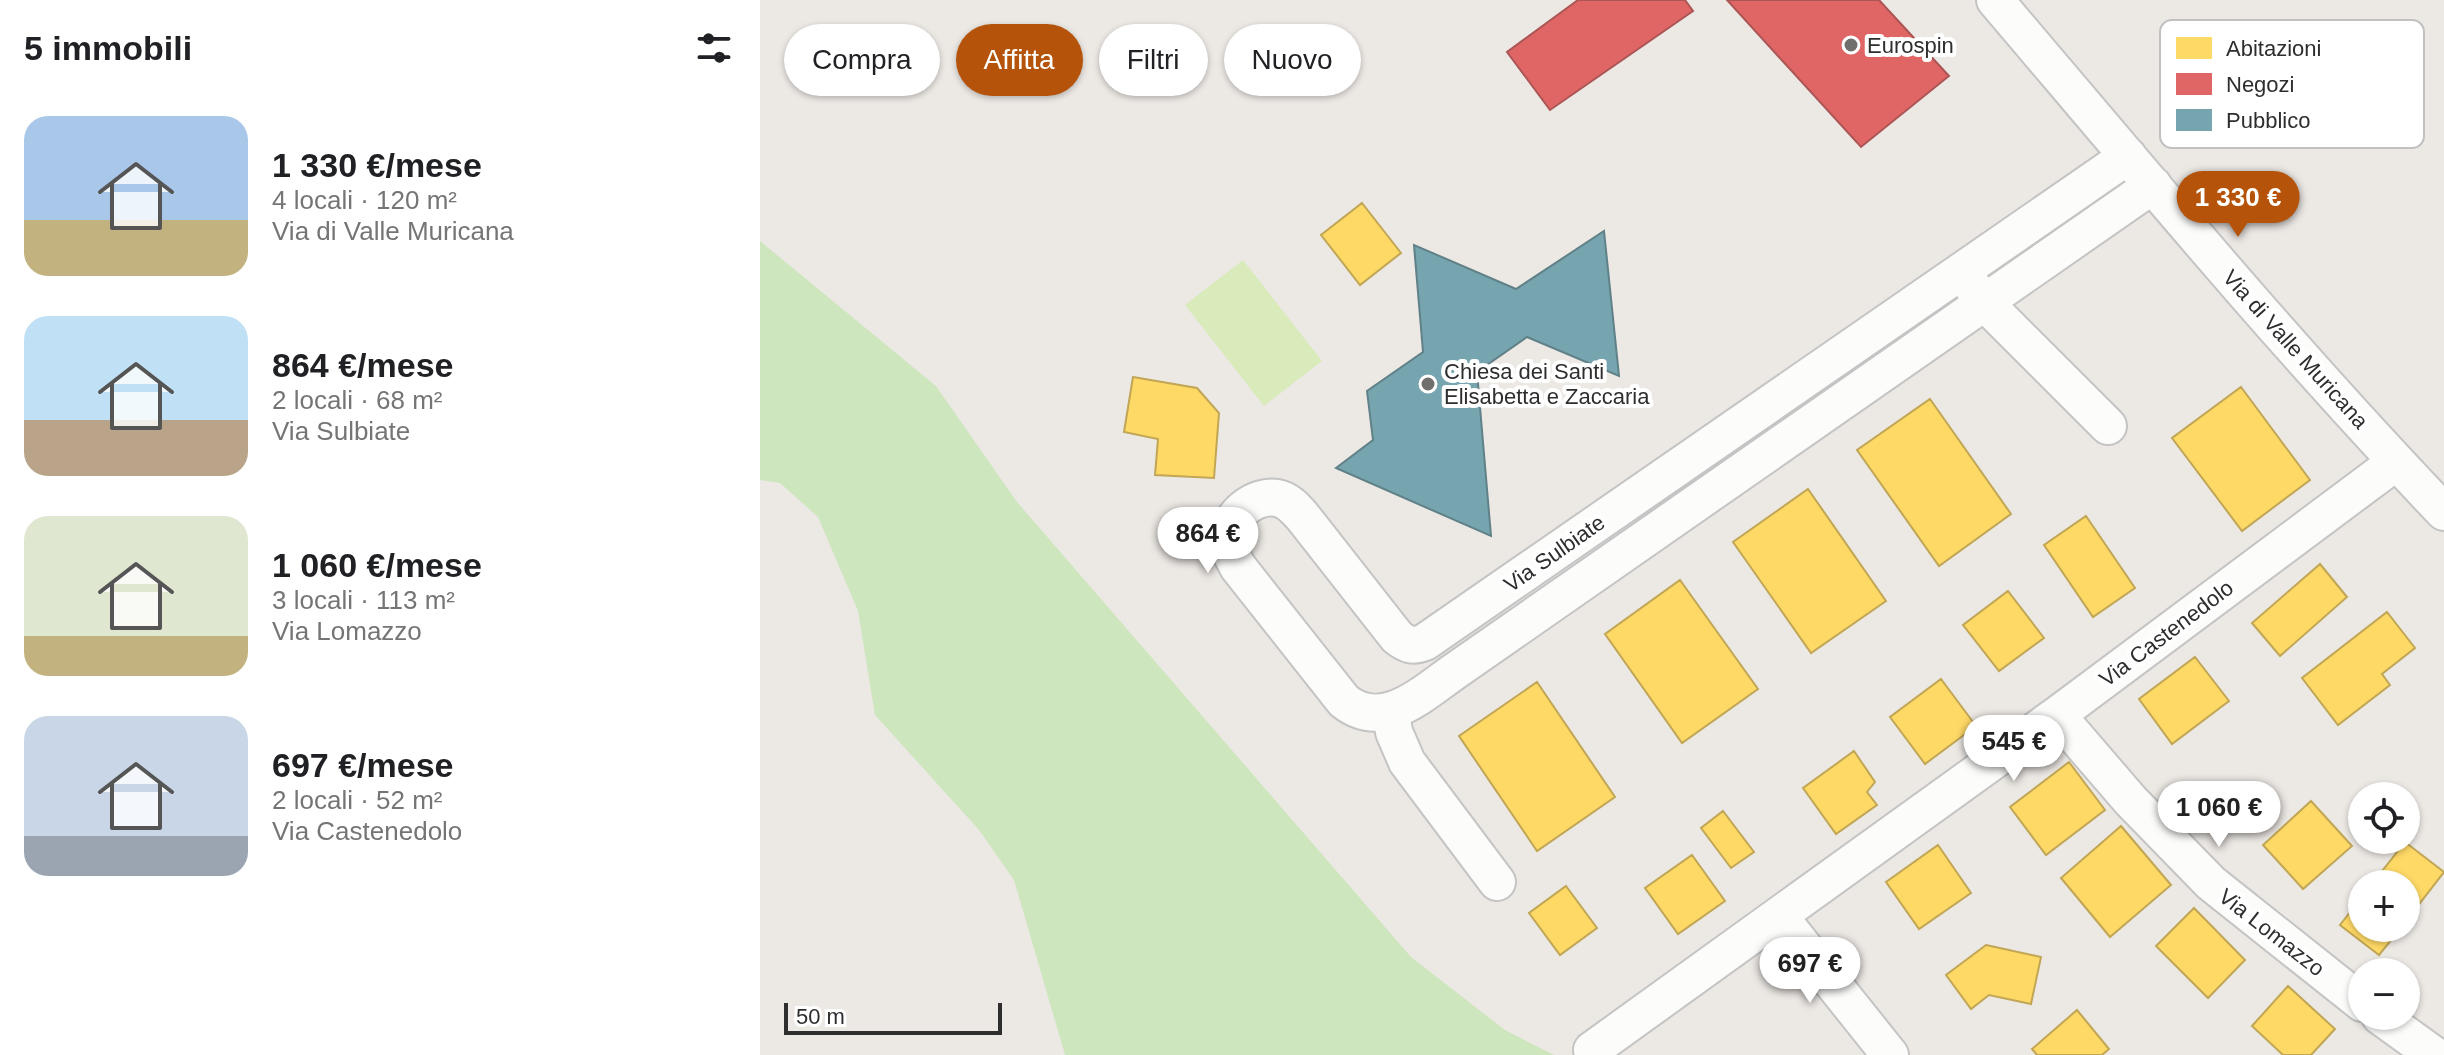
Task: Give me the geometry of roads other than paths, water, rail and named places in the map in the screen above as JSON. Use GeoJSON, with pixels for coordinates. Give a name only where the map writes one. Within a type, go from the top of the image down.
{"type":"FeatureCollection","features":[{"type":"Feature","properties":{"kind":"street","name":"Via di Valle Muricana"},"geometry":{"type":"LineString","coordinates":[[1995,0],[2153,185],[2396,462],[2444,512]]}},
{"type":"Feature","properties":{"kind":"street","name":"Via Sulbiate"},"geometry":{"type":"LineString","coordinates":[[2128,156],[1425,642],[1413,646],[1397,637],[1294,507],[1279,498],[1264,498],[1237,515],[1228,535],[1228,545],[1238,567],[1344,701],[1355,710],[1369,714],[1391,711],[1413,700],[2153,185]]}},
{"type":"Feature","properties":{"kind":"street"},"geometry":{"type":"LineString","coordinates":[[1962,271],[1984,302],[2108,426]]}},
{"type":"Feature","properties":{"kind":"street"},"geometry":{"type":"LineString","coordinates":[[1772,402],[1795,434]]}},
{"type":"Feature","properties":{"kind":"street","name":"Via Castenedolo"},"geometry":{"type":"LineString","coordinates":[[1592,1050],[2057,715],[2396,462]]}},
{"type":"Feature","properties":{"kind":"street"},"geometry":{"type":"LineString","coordinates":[[1643,491],[1666,524]]}},
{"type":"Feature","properties":{"kind":"street"},"geometry":{"type":"LineString","coordinates":[[1507,585],[1527,621]]}},
{"type":"Feature","properties":{"kind":"street"},"geometry":{"type":"LineString","coordinates":[[1391,711],[1393,727],[1407,762],[1497,882]]}},
{"type":"Feature","properties":{"kind":"street","name":"Via Lomazzo"},"geometry":{"type":"LineString","coordinates":[[2057,715],[2131,801],[2211,883],[2348,992]]}},
{"type":"Feature","properties":{"kind":"street"},"geometry":{"type":"LineString","coordinates":[[1779,916],[1822,974],[1890,1055]]}},
{"type":"Feature","properties":{"kind":"street"},"geometry":{"type":"LineString","coordinates":[[2399,1030],[2434,1055]]}},
{"type":"Feature","properties":{"kind":"place","name":"Eurospin"},"geometry":{"type":"Point","coordinates":[1851,45]}},
{"type":"Feature","properties":{"kind":"place","name":"Chiesa dei Santi Elisabetta e Zaccaria"},"geometry":{"type":"Point","coordinates":[1428,384]}}]}
